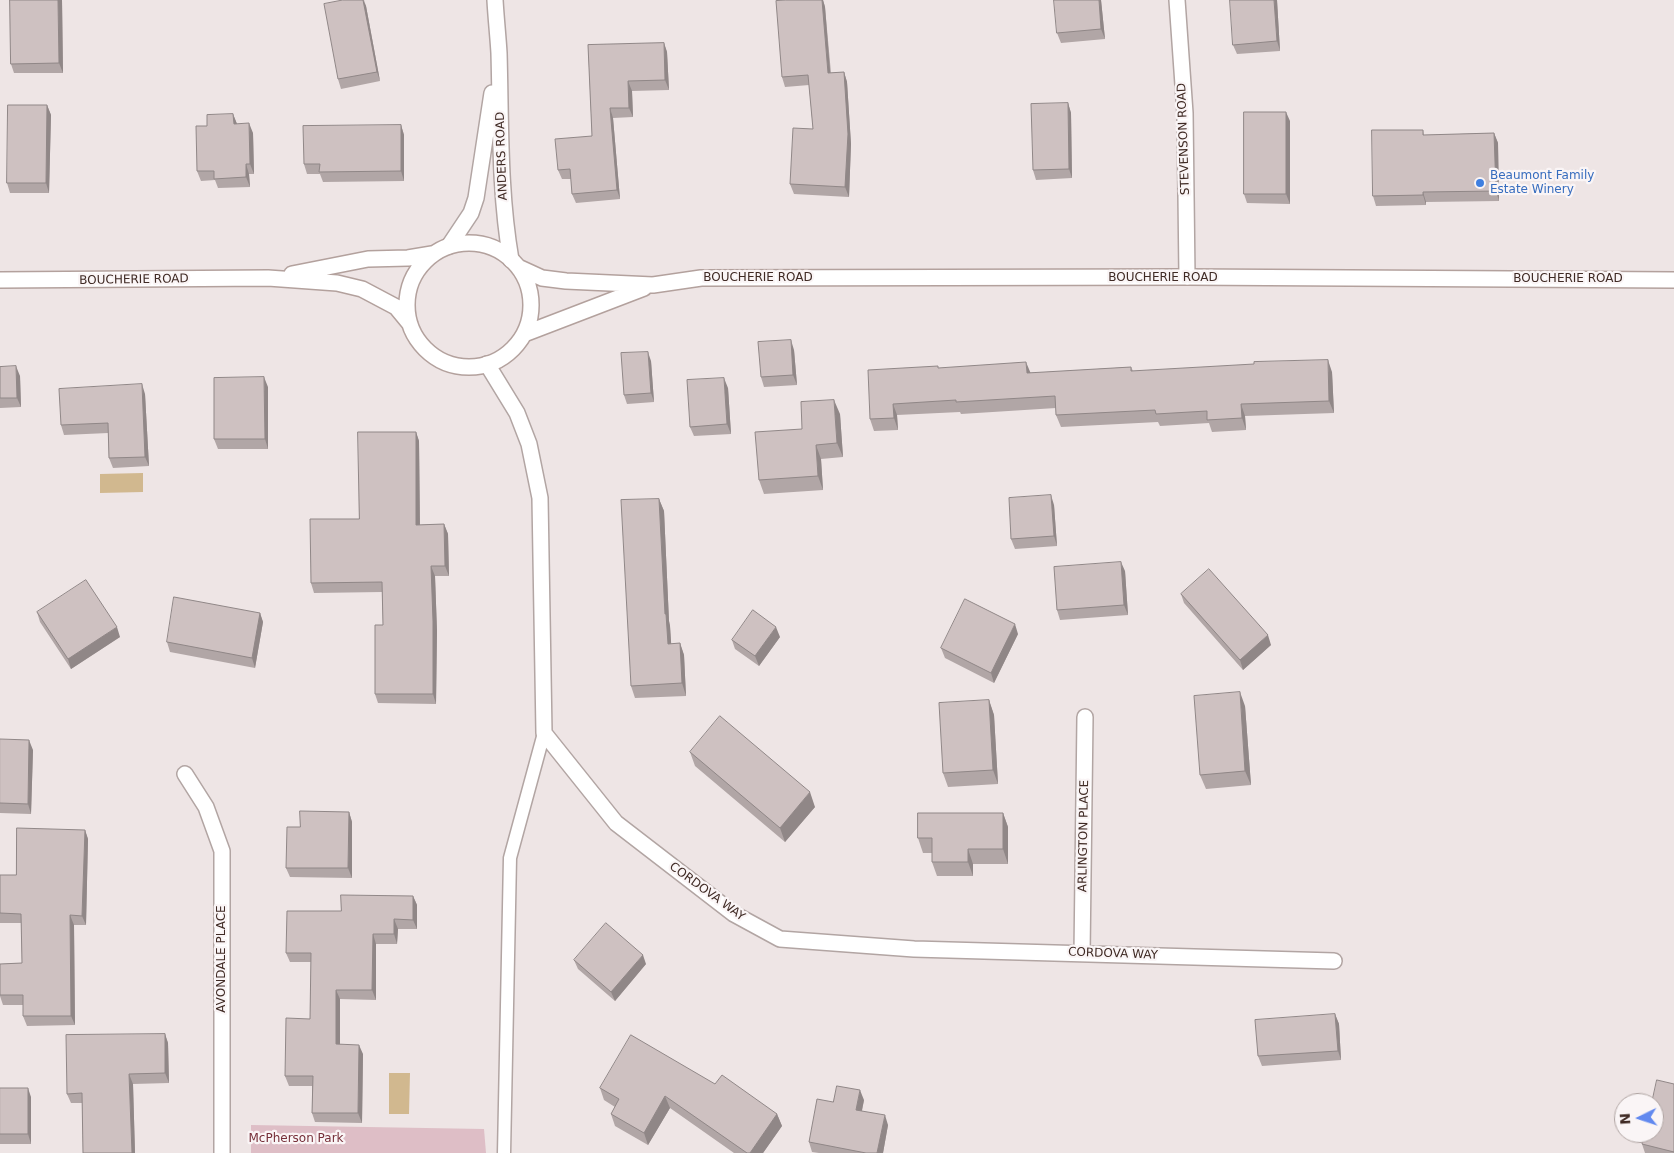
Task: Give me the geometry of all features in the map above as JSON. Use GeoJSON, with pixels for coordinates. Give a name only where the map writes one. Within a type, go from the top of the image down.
{"type":"FeatureCollection","features":[{"type":"Feature","properties":{"kind":"street","name":"ANDERS ROAD"},"geometry":{"type":"LineString","coordinates":[[495,0],[499,52],[501,168],[504,201],[515,263]]}},
{"type":"Feature","properties":{"kind":"street","name":"STEVENSON ROAD"},"geometry":{"type":"LineString","coordinates":[[1177,0],[1185,112],[1187,278]]}},
{"type":"Feature","properties":{"kind":"street","name":"ANDERS ROAD"},"geometry":{"type":"LineString","coordinates":[[449,246],[471,214],[476,198],[499,52]]}},
{"type":"Feature","properties":{"kind":"street"},"geometry":{"type":"LineString","coordinates":[[465,242],[482,244],[498,250],[515,263],[526,279],[531,307],[529,321],[524,334],[498,360],[472,367],[440,360],[417,339],[410,324],[407,305],[410,286],[418,268],[432,254],[449,246],[465,242]]}},
{"type":"Feature","properties":{"kind":"street","name":"BOUCHERIE ROAD"},"geometry":{"type":"LineString","coordinates":[[268,278],[368,259],[408,258],[432,254]]}},
{"type":"Feature","properties":{"kind":"street","name":"BOUCHERIE ROAD"},"geometry":{"type":"LineString","coordinates":[[515,263],[542,278],[550,280],[652,285],[701,278],[1674,280]]}},
{"type":"Feature","properties":{"kind":"street","name":"BOUCHERIE ROAD"},"geometry":{"type":"LineString","coordinates":[[0,280],[268,278],[337,283],[362,289],[396,307],[410,324]]}},
{"type":"Feature","properties":{"kind":"street","name":"BOUCHERIE ROAD"},"geometry":{"type":"LineString","coordinates":[[524,334],[652,285]]}},
{"type":"Feature","properties":{"kind":"street"},"geometry":{"type":"LineString","coordinates":[[487,364],[510,400],[529,444],[540,498],[544,733]]}},
{"type":"Feature","properties":{"kind":"street","name":"ARLINGTON PLACE"},"geometry":{"type":"LineString","coordinates":[[1082,954],[1085,717]]}},
{"type":"Feature","properties":{"kind":"street","name":"CORDOVA WAY"},"geometry":{"type":"LineString","coordinates":[[544,733],[616,823],[734,914],[780,939],[914,949],[1334,961]]}},
{"type":"Feature","properties":{"kind":"street","name":"AVONDALE PLACE"},"geometry":{"type":"LineString","coordinates":[[185,774],[206,807],[222,851],[222,1153]]}},
{"type":"Feature","properties":{"kind":"lane"},"geometry":{"type":"LineString","coordinates":[[504,1153],[510,858],[544,733]]}},
{"type":"Feature","properties":{"kind":"green space","name":"McPherson Park"},"geometry":{"type":"Polygon","coordinates":[[[251,1125],[484,1129],[486,1153],[251,1153],[251,1125]]]}},
{"type":"Feature","properties":{"kind":"shaded area"},"geometry":{"type":"Polygon","coordinates":[[[143,473],[143,492],[100,493],[100,474],[143,473]]]}},
{"type":"Feature","properties":{"kind":"shaded area"},"geometry":{"type":"Polygon","coordinates":[[[389,1073],[410,1073],[409,1114],[389,1114],[389,1073]]]}},
{"type":"Feature","properties":{"kind":"building"},"geometry":{"type":"Polygon","coordinates":[[[10,0],[58,0],[59,63],[11,64],[10,0]]]}},
{"type":"Feature","properties":{"kind":"building"},"geometry":{"type":"Polygon","coordinates":[[[343,0],[363,0],[377,72],[338,79],[324,4],[343,0]]]}},
{"type":"Feature","properties":{"kind":"building"},"geometry":{"type":"Polygon","coordinates":[[[822,0],[828,73],[844,72],[848,134],[845,187],[790,184],[793,128],[813,129],[808,75],[782,77],[776,1],[822,0]]]}},
{"type":"Feature","properties":{"kind":"building"},"geometry":{"type":"Polygon","coordinates":[[[1054,0],[1099,0],[1101,29],[1057,33],[1054,0]]]}},
{"type":"Feature","properties":{"kind":"building"},"geometry":{"type":"Polygon","coordinates":[[[1230,0],[1274,0],[1277,41],[1233,45],[1230,0]]]}},
{"type":"Feature","properties":{"kind":"building"},"geometry":{"type":"Polygon","coordinates":[[[664,43],[665,80],[628,81],[629,108],[610,108],[617,190],[572,194],[570,169],[558,170],[555,139],[592,136],[588,45],[664,43]]]}},
{"type":"Feature","properties":{"kind":"building"},"geometry":{"type":"Polygon","coordinates":[[[1068,103],[1069,169],[1033,170],[1031,104],[1068,103]]]}},
{"type":"Feature","properties":{"kind":"building"},"geometry":{"type":"Polygon","coordinates":[[[8,105],[47,105],[46,183],[7,183],[8,105]]]}},
{"type":"Feature","properties":{"kind":"building"},"geometry":{"type":"Polygon","coordinates":[[[1244,112],[1286,112],[1286,194],[1244,194],[1244,112]]]}},
{"type":"Feature","properties":{"kind":"building"},"geometry":{"type":"Polygon","coordinates":[[[233,114],[234,124],[249,123],[250,164],[246,164],[246,177],[214,179],[214,171],[197,171],[196,126],[207,126],[207,115],[233,114]]]}},
{"type":"Feature","properties":{"kind":"building"},"geometry":{"type":"Polygon","coordinates":[[[401,125],[401,171],[319,172],[320,164],[304,164],[303,126],[401,125]]]}},
{"type":"Feature","properties":{"kind":"building"},"geometry":{"type":"Polygon","coordinates":[[[1372,130],[1423,130],[1423,135],[1494,133],[1496,191],[1423,192],[1423,195],[1373,196],[1372,130]]]}},
{"type":"Feature","properties":{"kind":"building"},"geometry":{"type":"Polygon","coordinates":[[[791,340],[793,375],[761,377],[758,342],[791,340]]]}},
{"type":"Feature","properties":{"kind":"building"},"geometry":{"type":"Polygon","coordinates":[[[648,352],[651,393],[624,395],[621,353],[648,352]]]}},
{"type":"Feature","properties":{"kind":"building"},"geometry":{"type":"Polygon","coordinates":[[[1328,360],[1329,401],[1241,404],[1242,418],[1207,420],[1207,411],[1156,414],[1155,410],[1056,415],[1055,396],[893,404],[894,418],[870,419],[868,370],[938,366],[938,368],[1026,362],[1027,373],[1131,367],[1131,371],[1254,364],[1254,362],[1328,360]]]}},
{"type":"Feature","properties":{"kind":"building"},"geometry":{"type":"Polygon","coordinates":[[[16,366],[17,398],[0,398],[0,367],[16,366]]]}},
{"type":"Feature","properties":{"kind":"building"},"geometry":{"type":"Polygon","coordinates":[[[264,377],[265,439],[214,439],[214,378],[264,377]]]}},
{"type":"Feature","properties":{"kind":"building"},"geometry":{"type":"Polygon","coordinates":[[[724,378],[727,424],[690,427],[687,380],[724,378]]]}},
{"type":"Feature","properties":{"kind":"building"},"geometry":{"type":"Polygon","coordinates":[[[142,384],[145,457],[109,458],[108,423],[61,425],[59,389],[142,384]]]}},
{"type":"Feature","properties":{"kind":"building"},"geometry":{"type":"Polygon","coordinates":[[[834,400],[837,443],[816,445],[818,476],[759,480],[755,432],[802,429],[801,402],[834,400]]]}},
{"type":"Feature","properties":{"kind":"building"},"geometry":{"type":"Polygon","coordinates":[[[358,432],[416,432],[416,525],[444,524],[445,566],[431,566],[433,694],[375,694],[375,625],[383,625],[382,582],[311,583],[310,519],[359,519],[358,432]]]}},
{"type":"Feature","properties":{"kind":"building"},"geometry":{"type":"Polygon","coordinates":[[[1051,495],[1054,536],[1011,539],[1009,498],[1051,495]]]}},
{"type":"Feature","properties":{"kind":"building"},"geometry":{"type":"Polygon","coordinates":[[[659,499],[668,644],[680,643],[682,683],[631,686],[621,500],[659,499]]]}},
{"type":"Feature","properties":{"kind":"building"},"geometry":{"type":"Polygon","coordinates":[[[1121,562],[1124,605],[1057,610],[1054,567],[1121,562]]]}},
{"type":"Feature","properties":{"kind":"building"},"geometry":{"type":"Polygon","coordinates":[[[1209,569],[1268,635],[1240,660],[1181,594],[1209,569]]]}},
{"type":"Feature","properties":{"kind":"building"},"geometry":{"type":"Polygon","coordinates":[[[86,580],[117,627],[68,659],[37,612],[86,580]]]}},
{"type":"Feature","properties":{"kind":"building"},"geometry":{"type":"Polygon","coordinates":[[[174,597],[260,613],[252,658],[167,642],[174,597]]]}},
{"type":"Feature","properties":{"kind":"building"},"geometry":{"type":"Polygon","coordinates":[[[965,599],[1015,624],[991,673],[941,648],[965,599]]]}},
{"type":"Feature","properties":{"kind":"building"},"geometry":{"type":"Polygon","coordinates":[[[753,610],[776,627],[755,656],[732,640],[753,610]]]}},
{"type":"Feature","properties":{"kind":"building"},"geometry":{"type":"Polygon","coordinates":[[[1240,692],[1245,771],[1200,775],[1194,696],[1240,692]]]}},
{"type":"Feature","properties":{"kind":"building"},"geometry":{"type":"Polygon","coordinates":[[[989,700],[993,770],[943,773],[939,703],[989,700]]]}},
{"type":"Feature","properties":{"kind":"building"},"geometry":{"type":"Polygon","coordinates":[[[720,716],[810,792],[780,828],[690,752],[720,716]]]}},
{"type":"Feature","properties":{"kind":"building"},"geometry":{"type":"Polygon","coordinates":[[[0,739],[29,740],[28,804],[0,803],[0,739]]]}},
{"type":"Feature","properties":{"kind":"building"},"geometry":{"type":"Polygon","coordinates":[[[300,811],[349,812],[348,868],[286,868],[287,827],[300,827],[300,811]]]}},
{"type":"Feature","properties":{"kind":"building"},"geometry":{"type":"Polygon","coordinates":[[[918,813],[1003,813],[1003,849],[968,849],[968,862],[932,862],[932,838],[918,838],[918,813]]]}},
{"type":"Feature","properties":{"kind":"building"},"geometry":{"type":"Polygon","coordinates":[[[17,828],[85,830],[82,916],[70,915],[71,1016],[23,1016],[23,995],[0,995],[0,964],[22,963],[21,914],[0,913],[0,875],[16,875],[17,828]]]}},
{"type":"Feature","properties":{"kind":"building"},"geometry":{"type":"Polygon","coordinates":[[[341,895],[413,896],[413,920],[394,919],[394,934],[373,934],[372,990],[336,990],[336,1044],[359,1045],[358,1113],[312,1113],[313,1076],[285,1076],[286,1018],[310,1019],[311,953],[286,953],[287,911],[341,911],[341,895]]]}},
{"type":"Feature","properties":{"kind":"building"},"geometry":{"type":"Polygon","coordinates":[[[606,923],[643,955],[611,992],[574,960],[606,923]]]}},
{"type":"Feature","properties":{"kind":"building"},"geometry":{"type":"Polygon","coordinates":[[[1335,1014],[1338,1051],[1258,1056],[1255,1020],[1335,1014]]]}},
{"type":"Feature","properties":{"kind":"building"},"geometry":{"type":"Polygon","coordinates":[[[165,1034],[165,1073],[129,1074],[132,1153],[83,1153],[82,1093],[67,1094],[66,1035],[165,1034]]]}},
{"type":"Feature","properties":{"kind":"building"},"geometry":{"type":"Polygon","coordinates":[[[631,1035],[715,1084],[722,1075],[777,1114],[750,1153],[747,1153],[665,1096],[644,1133],[611,1114],[619,1099],[600,1088],[631,1035]]]}},
{"type":"Feature","properties":{"kind":"building"},"geometry":{"type":"Polygon","coordinates":[[[1657,1080],[1674,1084],[1674,1152],[1642,1144],[1664,1143],[1664,1093],[1654,1093],[1657,1080]]]}},
{"type":"Feature","properties":{"kind":"building"},"geometry":{"type":"Polygon","coordinates":[[[837,1086],[860,1090],[856,1110],[885,1115],[877,1153],[866,1153],[809,1142],[817,1099],[833,1102],[837,1086]]]}},
{"type":"Feature","properties":{"kind":"building"},"geometry":{"type":"Polygon","coordinates":[[[0,1088],[28,1088],[28,1134],[0,1134],[0,1088]]]}},
{"type":"Feature","properties":{"kind":"place","name":"Beaumont Family Estate Winery"},"geometry":{"type":"Point","coordinates":[1480,183]}}]}
